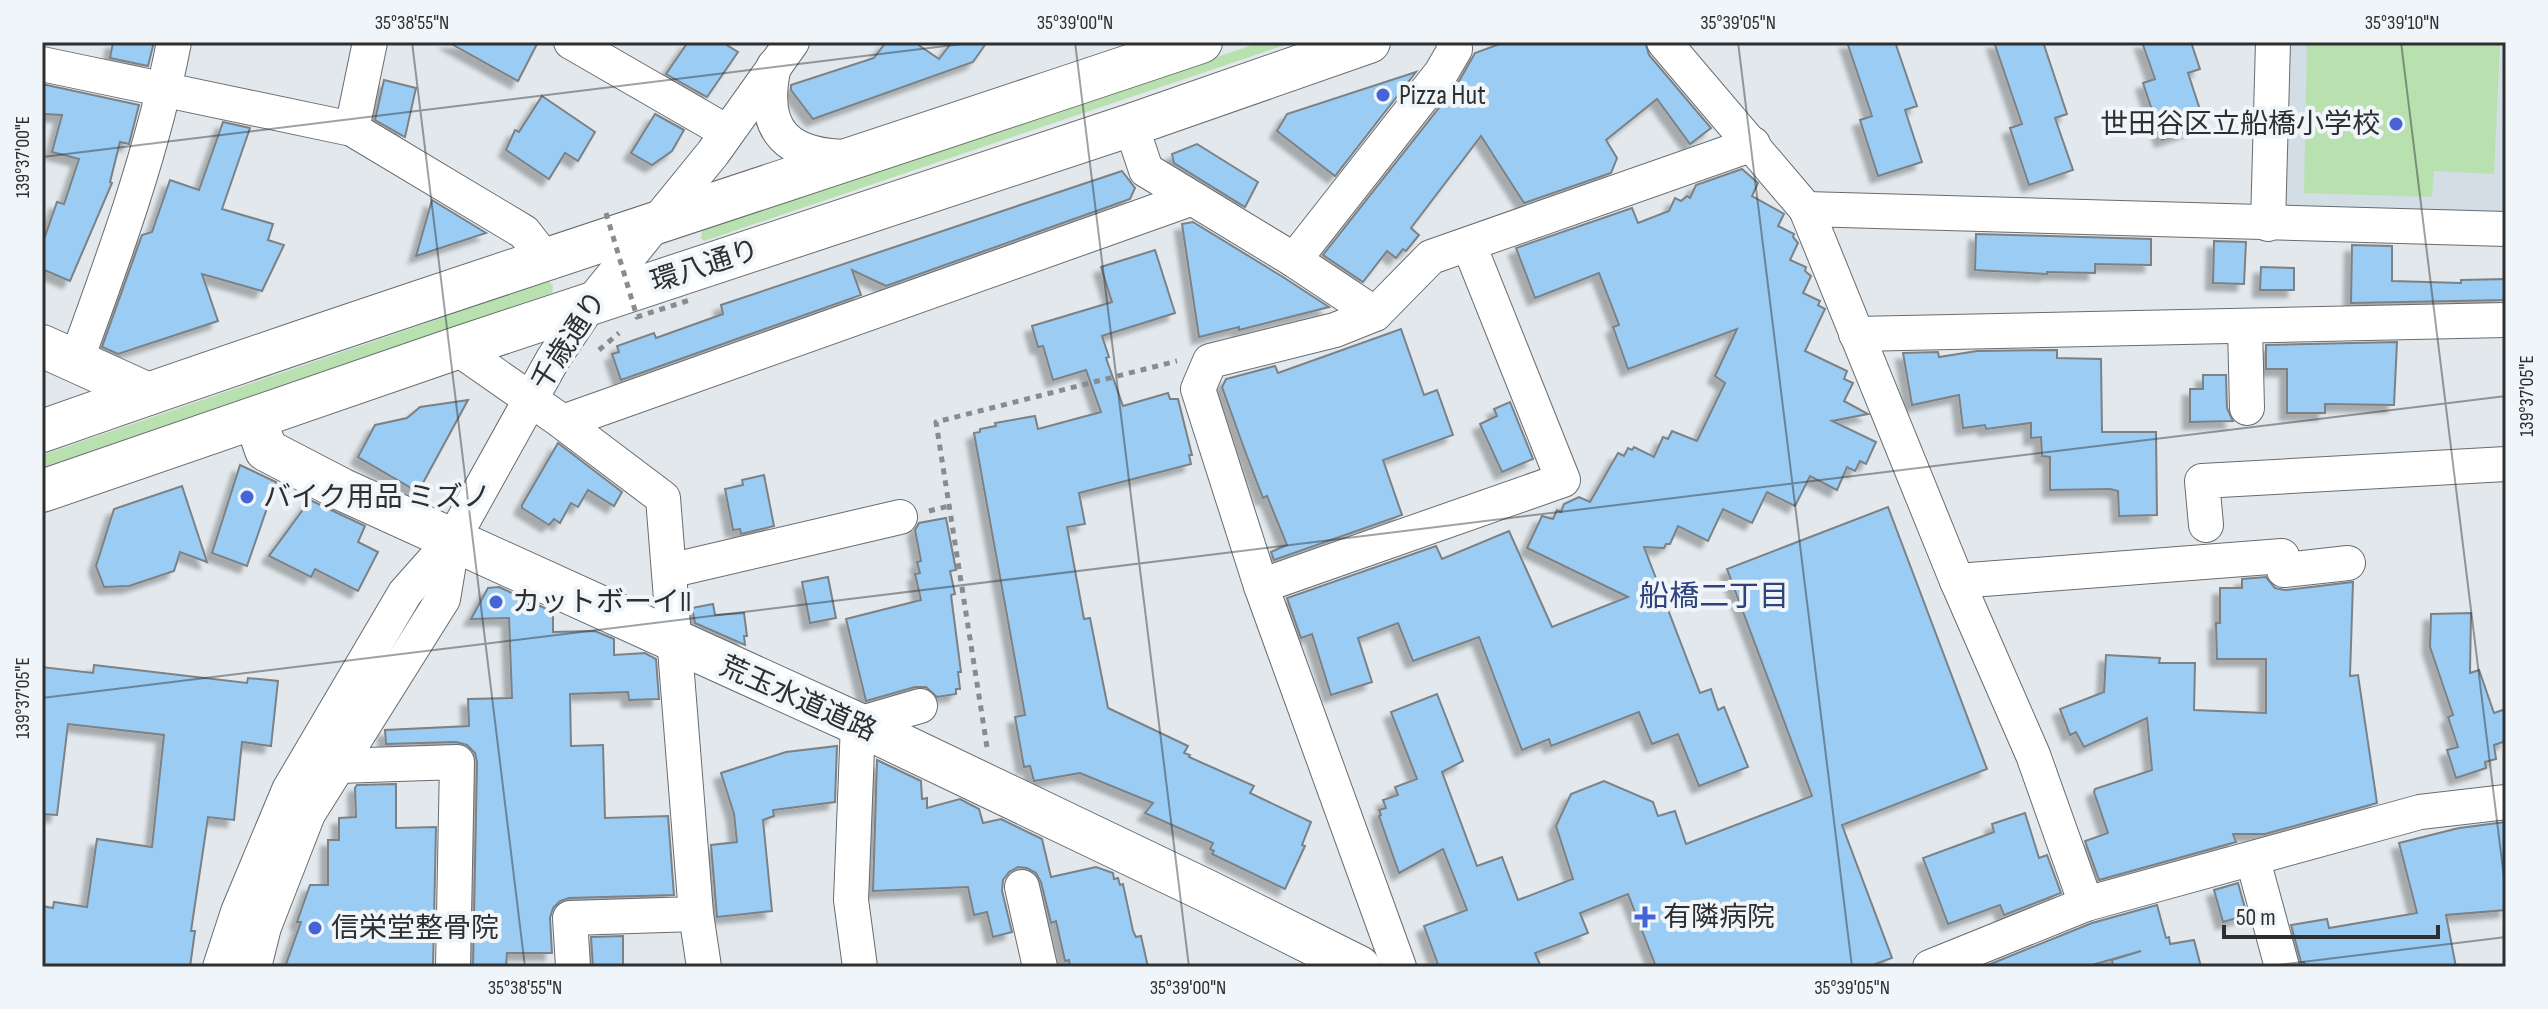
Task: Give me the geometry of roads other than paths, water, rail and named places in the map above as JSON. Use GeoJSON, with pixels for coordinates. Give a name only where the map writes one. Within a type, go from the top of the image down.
{"type":"FeatureCollection","features":[{"type":"Feature","properties":{"kind":"main road","name":"環八通り"},"geometry":{"type":"LineString","coordinates":[[42,431],[721,200],[1201,42]]}},
{"type":"Feature","properties":{"kind":"main road","name":"環八通り"},"geometry":{"type":"LineString","coordinates":[[42,491],[457,348],[1131,125],[1369,42]]}},
{"type":"Feature","properties":{"kind":"main road"},"geometry":{"type":"LineString","coordinates":[[59,353],[148,394]]}},
{"type":"Feature","properties":{"kind":"main road","name":"荒玉水道道路"},"geometry":{"type":"LineString","coordinates":[[255,418],[266,450],[341,489],[858,724],[1359,967]]}},
{"type":"Feature","properties":{"kind":"street"},"geometry":{"type":"LineString","coordinates":[[59,353],[110,269],[165,90],[174,42]]}},
{"type":"Feature","properties":{"kind":"street"},"geometry":{"type":"LineString","coordinates":[[352,129],[370,42]]}},
{"type":"Feature","properties":{"kind":"street"},"geometry":{"type":"LineString","coordinates":[[571,42],[727,132]]}},
{"type":"Feature","properties":{"kind":"street"},"geometry":{"type":"LineString","coordinates":[[1294,260],[1441,73],[1455,49],[1453,42]]}},
{"type":"Feature","properties":{"kind":"street"},"geometry":{"type":"LineString","coordinates":[[1664,42],[1806,209],[1957,581],[2033,755],[2086,904]]}},
{"type":"Feature","properties":{"kind":"street"},"geometry":{"type":"LineString","coordinates":[[2268,224],[2273,42]]}},
{"type":"Feature","properties":{"kind":"street"},"geometry":{"type":"LineString","coordinates":[[783,54],[768,91],[776,129],[788,142],[813,154],[834,158],[858,157]]}},
{"type":"Feature","properties":{"kind":"street","name":"千歳通り"},"geometry":{"type":"LineString","coordinates":[[220,967],[238,912],[289,790],[405,593],[453,539],[553,359],[590,304],[727,132],[783,54]]}},
{"type":"Feature","properties":{"kind":"street"},"geometry":{"type":"LineString","coordinates":[[42,64],[352,129],[524,232],[546,260]]}},
{"type":"Feature","properties":{"kind":"street"},"geometry":{"type":"LineString","coordinates":[[1131,125],[1146,170],[1294,260],[1375,314]]}},
{"type":"Feature","properties":{"kind":"street"},"geometry":{"type":"LineString","coordinates":[[1399,967],[1261,586],[1198,389],[1203,375],[1210,361],[1335,330],[1375,314],[1431,257],[1753,144]]}},
{"type":"Feature","properties":{"kind":"street"},"geometry":{"type":"LineString","coordinates":[[563,422],[1190,199]]}},
{"type":"Feature","properties":{"kind":"street"},"geometry":{"type":"LineString","coordinates":[[1806,209],[2506,229]]}},
{"type":"Feature","properties":{"kind":"street"},"geometry":{"type":"LineString","coordinates":[[1261,586],[1563,480],[1469,245]]}},
{"type":"Feature","properties":{"kind":"street"},"geometry":{"type":"LineString","coordinates":[[1856,334],[2506,320]]}},
{"type":"Feature","properties":{"kind":"street"},"geometry":{"type":"LineString","coordinates":[[2245,327],[2247,408]]}},
{"type":"Feature","properties":{"kind":"street"},"geometry":{"type":"LineString","coordinates":[[457,348],[563,422],[663,498],[696,914],[704,967]]}},
{"type":"Feature","properties":{"kind":"street"},"geometry":{"type":"LineString","coordinates":[[2206,525],[2202,481],[2506,464]]}},
{"type":"Feature","properties":{"kind":"street"},"geometry":{"type":"LineString","coordinates":[[669,571],[900,517]]}},
{"type":"Feature","properties":{"kind":"street","name":"千歳通り"},"geometry":{"type":"LineString","coordinates":[[254,967],[264,927],[308,814],[443,599],[453,539]]}},
{"type":"Feature","properties":{"kind":"street"},"geometry":{"type":"LineString","coordinates":[[1957,581],[2282,556],[2284,570],[2348,563]]}},
{"type":"Feature","properties":{"kind":"street"},"geometry":{"type":"LineString","coordinates":[[860,967],[851,900],[858,724],[920,706]]}},
{"type":"Feature","properties":{"kind":"street"},"geometry":{"type":"LineString","coordinates":[[338,766],[457,762],[453,967]]}},
{"type":"Feature","properties":{"kind":"street"},"geometry":{"type":"LineString","coordinates":[[1930,967],[2086,904],[2420,812],[2506,802]]}},
{"type":"Feature","properties":{"kind":"street"},"geometry":{"type":"LineString","coordinates":[[2253,860],[2282,967]]}},
{"type":"Feature","properties":{"kind":"street"},"geometry":{"type":"LineString","coordinates":[[1022,887],[1040,967]]}},
{"type":"Feature","properties":{"kind":"street"},"geometry":{"type":"LineString","coordinates":[[573,967],[570,918],[696,914]]}},
{"type":"Feature","properties":{"kind":"place","name":"Pizza Hut"},"geometry":{"type":"Point","coordinates":[1383,95]}},
{"type":"Feature","properties":{"kind":"place","name":"世田谷区立船橋小学校"},"geometry":{"type":"Point","coordinates":[2396,124]}},
{"type":"Feature","properties":{"kind":"place","name":"バイク用品 ミズノ"},"geometry":{"type":"Point","coordinates":[247,497]}},
{"type":"Feature","properties":{"kind":"place","name":"カットボーイII"},"geometry":{"type":"Point","coordinates":[496,602]}},
{"type":"Feature","properties":{"kind":"place","name":"有隣病院"},"geometry":{"type":"Point","coordinates":[1645,917]}},
{"type":"Feature","properties":{"kind":"place","name":"信栄堂整骨院"},"geometry":{"type":"Point","coordinates":[315,928]}},
{"type":"Feature","properties":{"kind":"district","name":"船橋二丁目"},"geometry":{"type":"Point","coordinates":[1714,597]}}]}
